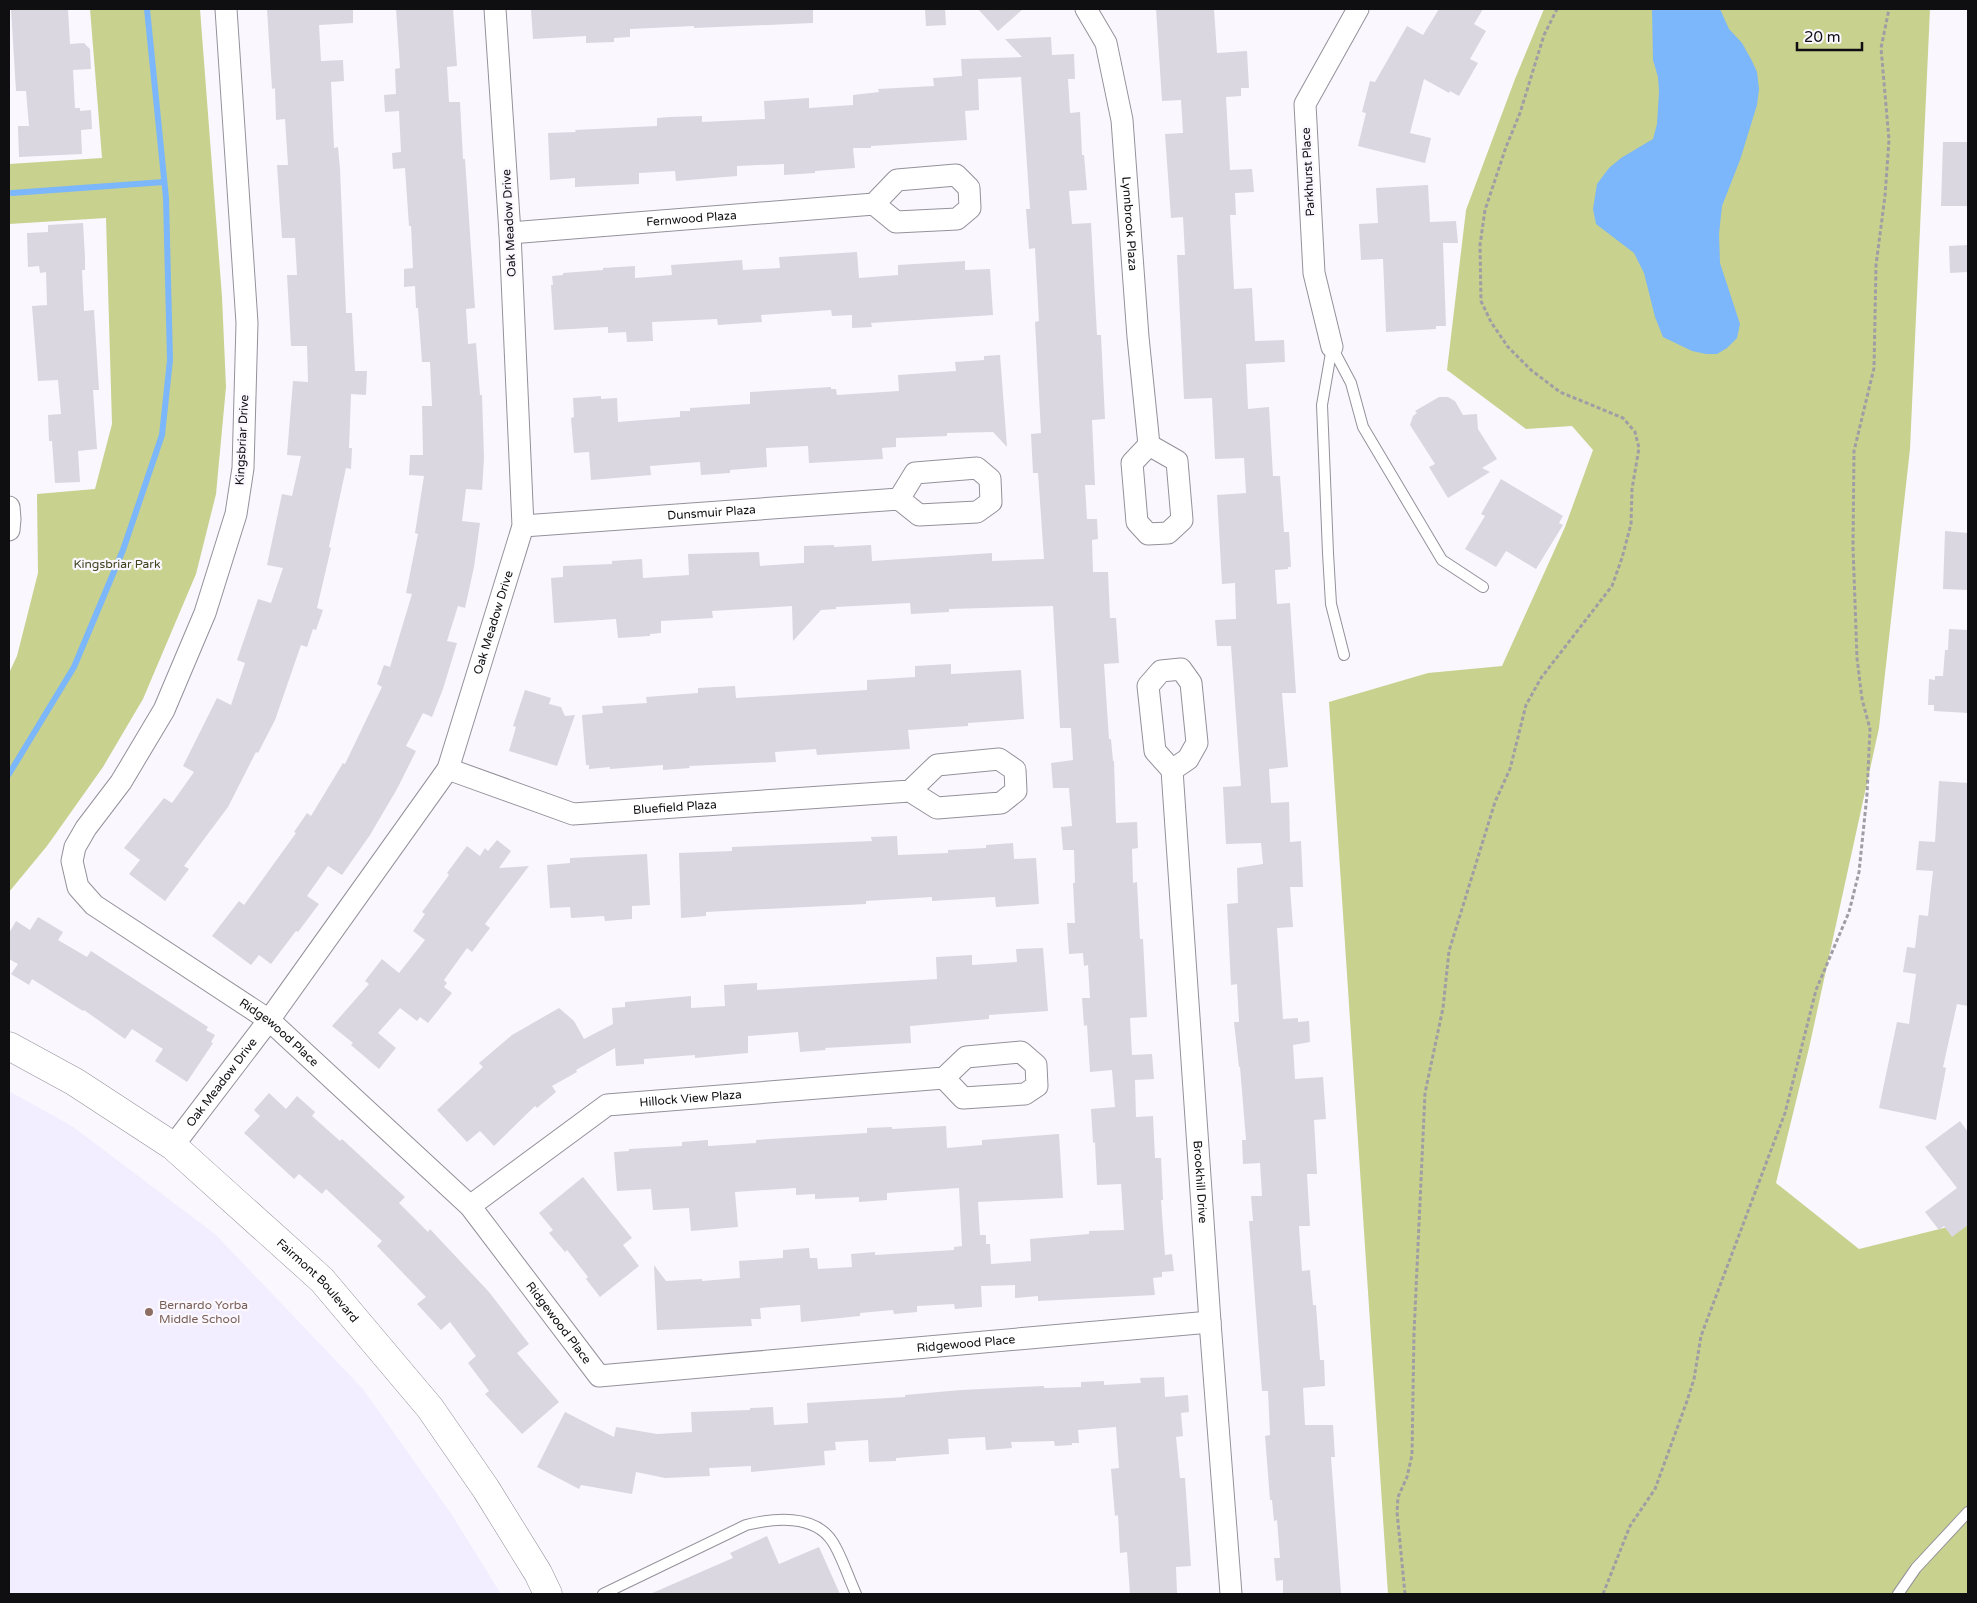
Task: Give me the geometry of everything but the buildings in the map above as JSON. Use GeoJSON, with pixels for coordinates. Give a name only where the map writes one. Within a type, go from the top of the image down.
{"type":"FeatureCollection","features":[{"type":"Feature","properties":{"kind":"main road","name":"Fairmont Boulevard"},"geometry":{"type":"LineString","coordinates":[[9,1046],[74,1082],[173,1146],[329,1287],[430,1408],[486,1489],[538,1572],[548,1594]]}},
{"type":"Feature","properties":{"kind":"street","name":"Kingsbriar Drive"},"geometry":{"type":"LineString","coordinates":[[72,861],[75,847],[86,828],[121,782],[164,710],[205,613],[236,514],[243,468],[247,323],[226,9]]}},
{"type":"Feature","properties":{"kind":"street","name":"Oak Meadow Drive"},"geometry":{"type":"LineString","coordinates":[[173,1146],[269,1020],[448,769],[523,526],[510,233],[495,9]]}},
{"type":"Feature","properties":{"kind":"street","name":"Lynnbrook Plaza"},"geometry":{"type":"LineString","coordinates":[[1086,9],[1106,42],[1122,120],[1138,337],[1149,445]]}},
{"type":"Feature","properties":{"kind":"street","name":"Parkhurst Place"},"geometry":{"type":"LineString","coordinates":[[1332,347],[1314,273],[1305,104],[1358,9]]}},
{"type":"Feature","properties":{"kind":"street","name":"Fernwood Plaza"},"geometry":{"type":"LineString","coordinates":[[510,233],[874,204]]}},
{"type":"Feature","properties":{"kind":"street","name":"Dunsmuir Plaza"},"geometry":{"type":"LineString","coordinates":[[523,526],[899,499]]}},
{"type":"Feature","properties":{"kind":"street"},"geometry":{"type":"LineString","coordinates":[[9,507],[9,530]]}},
{"type":"Feature","properties":{"kind":"street","name":"Bluefield Plaza"},"geometry":{"type":"LineString","coordinates":[[448,769],[573,814],[910,791]]}},
{"type":"Feature","properties":{"kind":"street","name":"Brookhill Drive"},"geometry":{"type":"LineString","coordinates":[[1172,770],[1210,1322],[1231,1594]]}},
{"type":"Feature","properties":{"kind":"street","name":"Ridgewood Place"},"geometry":{"type":"LineString","coordinates":[[72,861],[78,887],[94,905],[269,1020],[470,1206],[600,1376],[1210,1322]]}},
{"type":"Feature","properties":{"kind":"street","name":"Hillock View Plaza"},"geometry":{"type":"LineString","coordinates":[[470,1206],[607,1104],[944,1078]]}},
{"type":"Feature","properties":{"kind":"lane"},"geometry":{"type":"LineString","coordinates":[[1332,347],[1351,383],[1363,427],[1442,560],[1483,587]]}},
{"type":"Feature","properties":{"kind":"lane"},"geometry":{"type":"LineString","coordinates":[[1332,347],[1322,404],[1331,604],[1344,654]]}},
{"type":"Feature","properties":{"kind":"lane"},"geometry":{"type":"LineString","coordinates":[[1898,1594],[1916,1568],[1968,1512]]}},
{"type":"Feature","properties":{"kind":"lane"},"geometry":{"type":"LineString","coordinates":[[603,1594],[746,1525],[766,1520],[800,1521],[819,1528],[832,1541],[856,1594]]}},
{"type":"Feature","properties":{"kind":"path"},"geometry":{"type":"LineString","coordinates":[[1405,1594],[1397,1512],[1398,1497],[1407,1477],[1412,1455],[1414,1333],[1425,1093],[1443,1008],[1449,951],[1495,802],[1510,769],[1526,705],[1541,678],[1612,586],[1631,524],[1632,489],[1639,448],[1635,432],[1623,418],[1560,392],[1531,370],[1508,347],[1491,322],[1481,301],[1480,245],[1485,210],[1506,147],[1520,113],[1544,35],[1557,9]]}},
{"type":"Feature","properties":{"kind":"path"},"geometry":{"type":"LineString","coordinates":[[1603,1594],[1630,1526],[1655,1488],[1687,1401],[1694,1379],[1701,1336],[1785,1113],[1816,990],[1849,912],[1859,872],[1867,795],[1870,729],[1862,699],[1856,658],[1853,547],[1854,451],[1874,368],[1876,265],[1885,196],[1889,140],[1881,48],[1889,9]]}},
{"type":"Feature","properties":{"kind":"shaded area","name":"Bernardo Yorba Middle School"},"geometry":{"type":"Polygon","coordinates":[[[9,1091],[72,1126],[215,1234],[363,1389],[452,1515],[501,1594],[9,1594],[9,1091]]]}},
{"type":"Feature","properties":{"kind":"green space","name":"Kingsbriar Park"},"geometry":{"type":"Polygon","coordinates":[[[90,9],[200,9],[222,297],[226,387],[216,494],[196,574],[143,699],[103,767],[47,846],[9,892],[9,673],[17,656],[38,573],[37,494],[95,489],[112,424],[106,218],[9,224],[9,164],[102,158],[90,9]]]}},
{"type":"Feature","properties":{"kind":"green space"},"geometry":{"type":"Polygon","coordinates":[[[1544,9],[1930,9],[1910,449],[1879,728],[1809,1048],[1776,1183],[1859,1249],[1968,1222],[1968,1594],[1388,1594],[1329,702],[1428,673],[1502,666],[1565,527],[1593,450],[1572,426],[1526,429],[1447,370],[1466,210],[1515,79],[1544,9]]]}},
{"type":"Feature","properties":{"kind":"water"},"geometry":{"type":"Polygon","coordinates":[[[1652,9],[1720,9],[1729,29],[1742,43],[1757,72],[1759,89],[1757,105],[1740,160],[1722,206],[1719,234],[1720,263],[1740,324],[1737,338],[1727,348],[1717,354],[1692,351],[1663,337],[1655,317],[1644,273],[1634,253],[1596,224],[1593,209],[1597,184],[1609,168],[1621,158],[1653,139],[1657,124],[1659,92],[1658,77],[1653,60],[1652,9]]]}},
{"type":"Feature","properties":{"kind":"waterway"},"geometry":{"type":"LineString","coordinates":[[9,774],[74,667],[123,550],[162,435],[170,360],[166,198],[147,9]]}},
{"type":"Feature","properties":{"kind":"waterway"},"geometry":{"type":"LineString","coordinates":[[12,193],[164,182]]}},
{"type":"Feature","properties":{"kind":"place","name":"Bernardo Yorba Middle School"},"geometry":{"type":"Point","coordinates":[149,1312]}}]}
